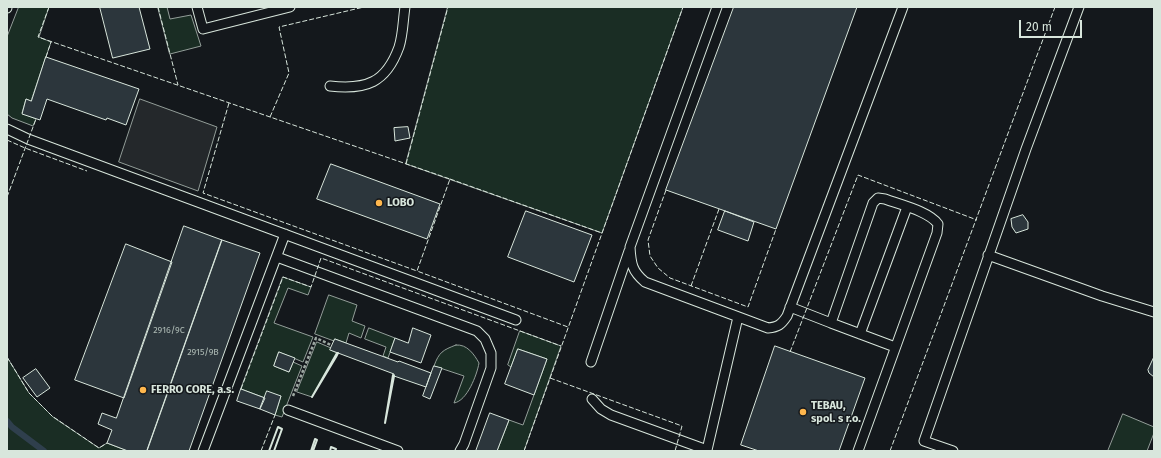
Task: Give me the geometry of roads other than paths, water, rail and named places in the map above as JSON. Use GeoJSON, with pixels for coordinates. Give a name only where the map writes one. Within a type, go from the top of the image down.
{"type":"FeatureCollection","features":[{"type":"Feature","properties":{"kind":"lane"},"geometry":{"type":"LineString","coordinates":[[197,7],[203,29],[290,7]]}},
{"type":"Feature","properties":{"kind":"lane"},"geometry":{"type":"LineString","coordinates":[[330,86],[348,88],[364,85],[377,80],[388,69],[399,46],[405,7]]}},
{"type":"Feature","properties":{"kind":"lane"},"geometry":{"type":"LineString","coordinates":[[590,362],[717,7]]}},
{"type":"Feature","properties":{"kind":"lane"},"geometry":{"type":"LineString","coordinates":[[630,247],[631,264],[637,275],[645,282],[768,328],[777,327],[783,323],[787,316],[903,7]]}},
{"type":"Feature","properties":{"kind":"lane"},"geometry":{"type":"LineString","coordinates":[[954,451],[924,440],[988,255],[1079,7]]}},
{"type":"Feature","properties":{"kind":"lane"},"geometry":{"type":"LineString","coordinates":[[7,129],[28,139],[516,320]]}},
{"type":"Feature","properties":{"kind":"lane"},"geometry":{"type":"LineString","coordinates":[[831,323],[873,204],[878,198],[885,199],[934,218],[938,224],[937,233],[858,451]]}},
{"type":"Feature","properties":{"kind":"lane"},"geometry":{"type":"LineString","coordinates":[[860,334],[907,207]]}},
{"type":"Feature","properties":{"kind":"lane"},"geometry":{"type":"LineString","coordinates":[[203,451],[285,234]]}},
{"type":"Feature","properties":{"kind":"lane"},"geometry":{"type":"LineString","coordinates":[[988,255],[1102,296],[1154,312]]}},
{"type":"Feature","properties":{"kind":"lane"},"geometry":{"type":"LineString","coordinates":[[277,257],[477,331],[485,339],[490,353],[491,368],[464,444],[460,451]]}},
{"type":"Feature","properties":{"kind":"lane"},"geometry":{"type":"LineString","coordinates":[[790,307],[895,347]]}},
{"type":"Feature","properties":{"kind":"lane"},"geometry":{"type":"LineString","coordinates":[[592,399],[611,415],[708,451],[738,317]]}},
{"type":"Feature","properties":{"kind":"lane"},"geometry":{"type":"LineString","coordinates":[[288,410],[398,451]]}},
{"type":"Feature","properties":{"kind":"waterway"},"geometry":{"type":"LineString","coordinates":[[7,421],[12,427],[44,451]]}},
{"type":"Feature","properties":{"kind":"place","name":"LOBO"},"geometry":{"type":"Point","coordinates":[379,203]}},
{"type":"Feature","properties":{"kind":"place","name":"FERRO CORE, a.s."},"geometry":{"type":"Point","coordinates":[143,390]}},
{"type":"Feature","properties":{"kind":"place","name":"TEBAU, spol. s r.o."},"geometry":{"type":"Point","coordinates":[803,412]}}]}
